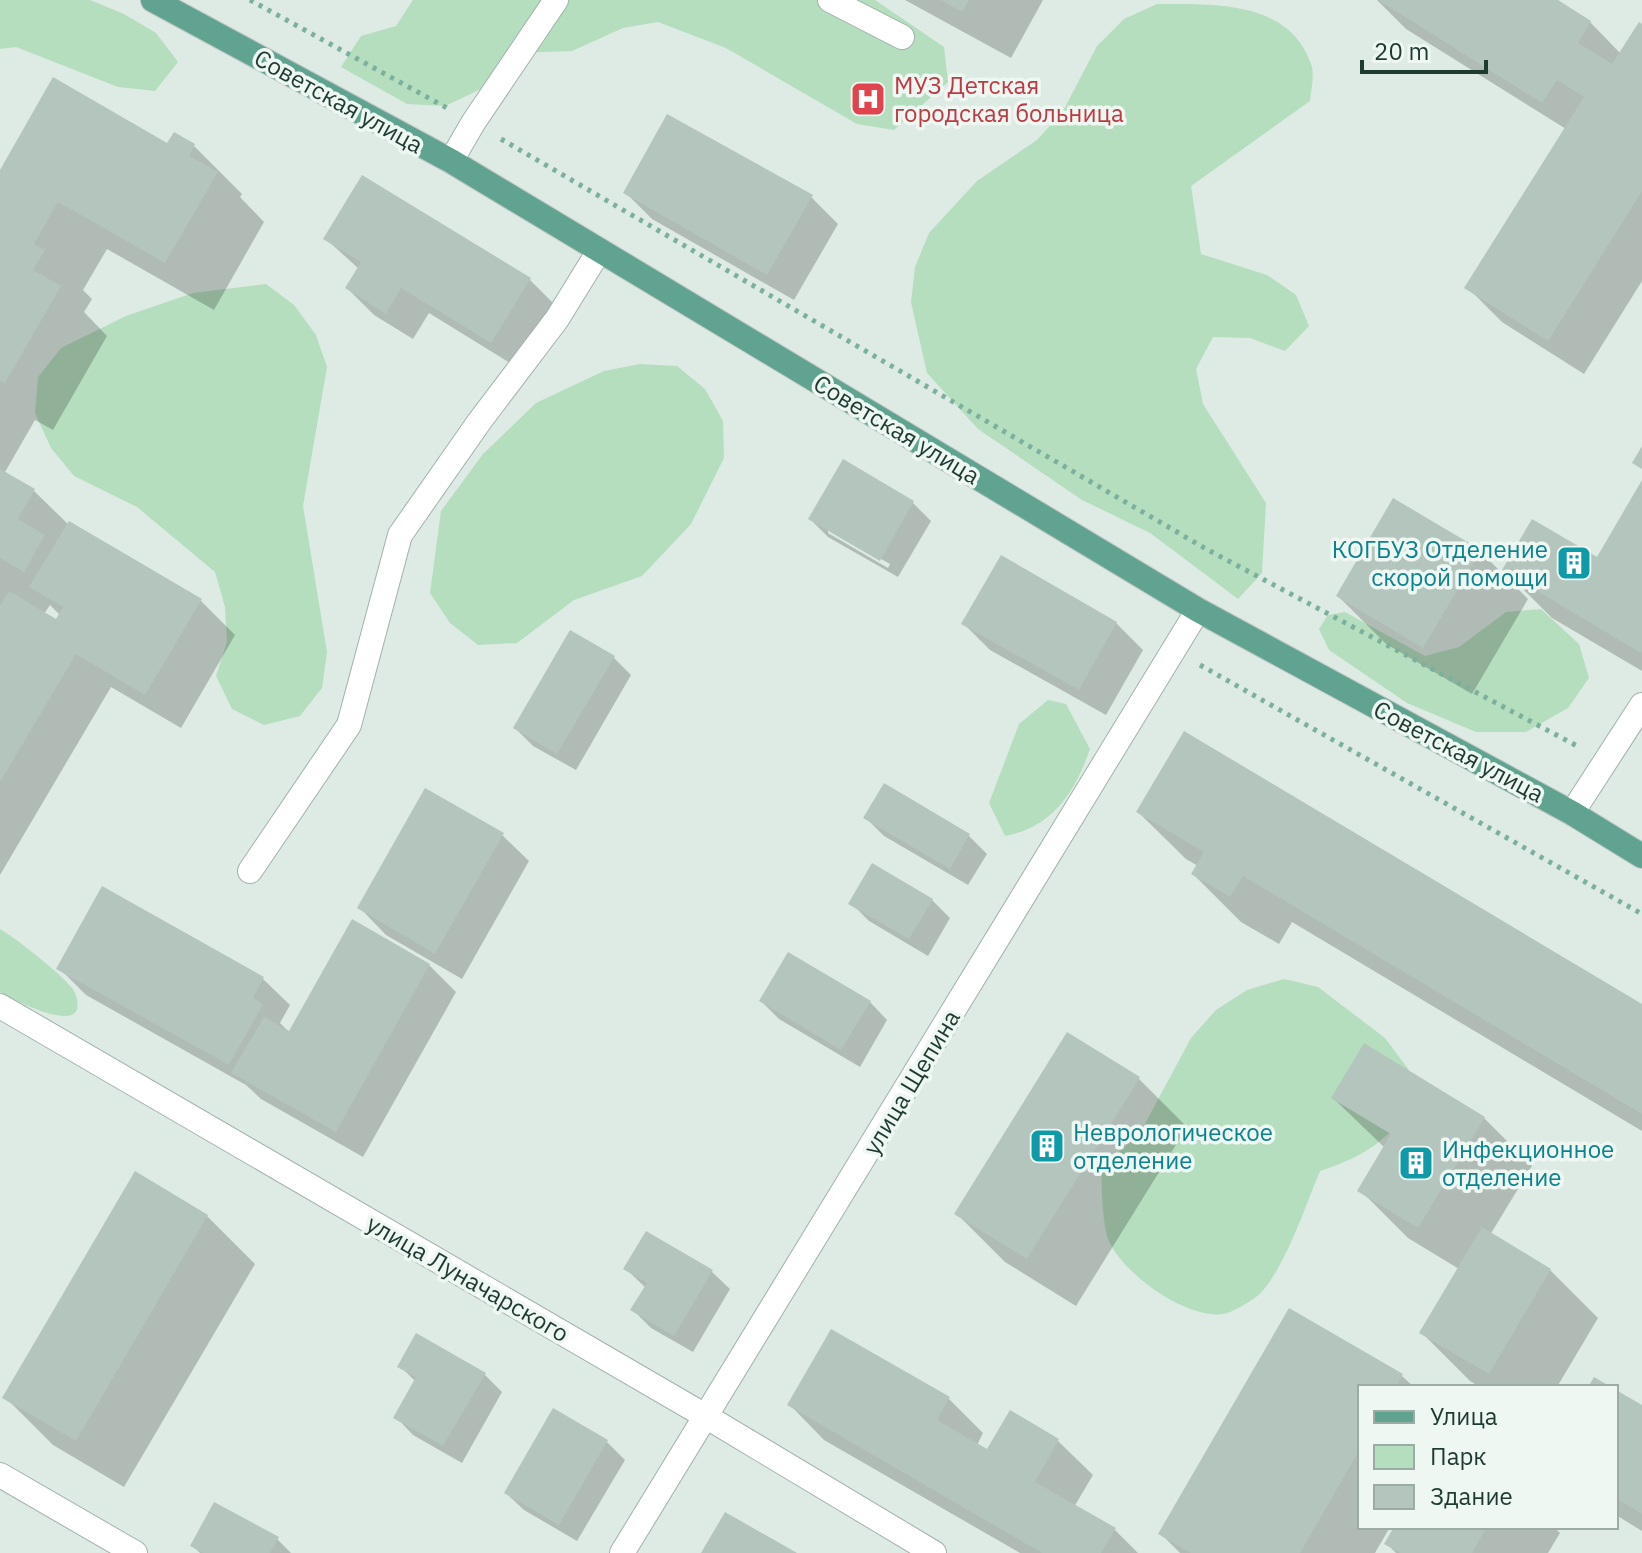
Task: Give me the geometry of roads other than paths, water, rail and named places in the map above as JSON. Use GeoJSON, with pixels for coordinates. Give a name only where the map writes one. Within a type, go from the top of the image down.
{"type":"FeatureCollection","features":[{"type":"Feature","properties":{"kind":"main road","name":"Советская улица"},"geometry":{"type":"LineString","coordinates":[[153,0],[451,161],[1198,610],[1572,813],[1642,856]]}},
{"type":"Feature","properties":{"kind":"street"},"geometry":{"type":"LineString","coordinates":[[451,161],[556,0]]}},
{"type":"Feature","properties":{"kind":"street"},"geometry":{"type":"LineString","coordinates":[[830,0],[902,37]]}},
{"type":"Feature","properties":{"kind":"street"},"geometry":{"type":"LineString","coordinates":[[250,871],[349,725],[400,535],[479,422],[557,319],[599,251]]}},
{"type":"Feature","properties":{"kind":"street","name":"улица Щепина"},"geometry":{"type":"LineString","coordinates":[[622,1553],[1198,610]]}},
{"type":"Feature","properties":{"kind":"street"},"geometry":{"type":"LineString","coordinates":[[1572,813],[1642,705]]}},
{"type":"Feature","properties":{"kind":"street","name":"улица Луначарского"},"geometry":{"type":"LineString","coordinates":[[0,1006],[707,1417],[934,1553]]}},
{"type":"Feature","properties":{"kind":"street"},"geometry":{"type":"LineString","coordinates":[[0,1475],[135,1553]]}},
{"type":"Feature","properties":{"kind":"place","name":"МУЗ Детская городская больница"},"geometry":{"type":"Point","coordinates":[868,99]}},
{"type":"Feature","properties":{"kind":"place","name":"КОГБУЗ Отделение скорой помощи"},"geometry":{"type":"Point","coordinates":[1574,563]}},
{"type":"Feature","properties":{"kind":"place","name":"Неврологическое отделение"},"geometry":{"type":"Point","coordinates":[1047,1146]}},
{"type":"Feature","properties":{"kind":"place","name":"Инфекционное отделение"},"geometry":{"type":"Point","coordinates":[1416,1163]}}]}
